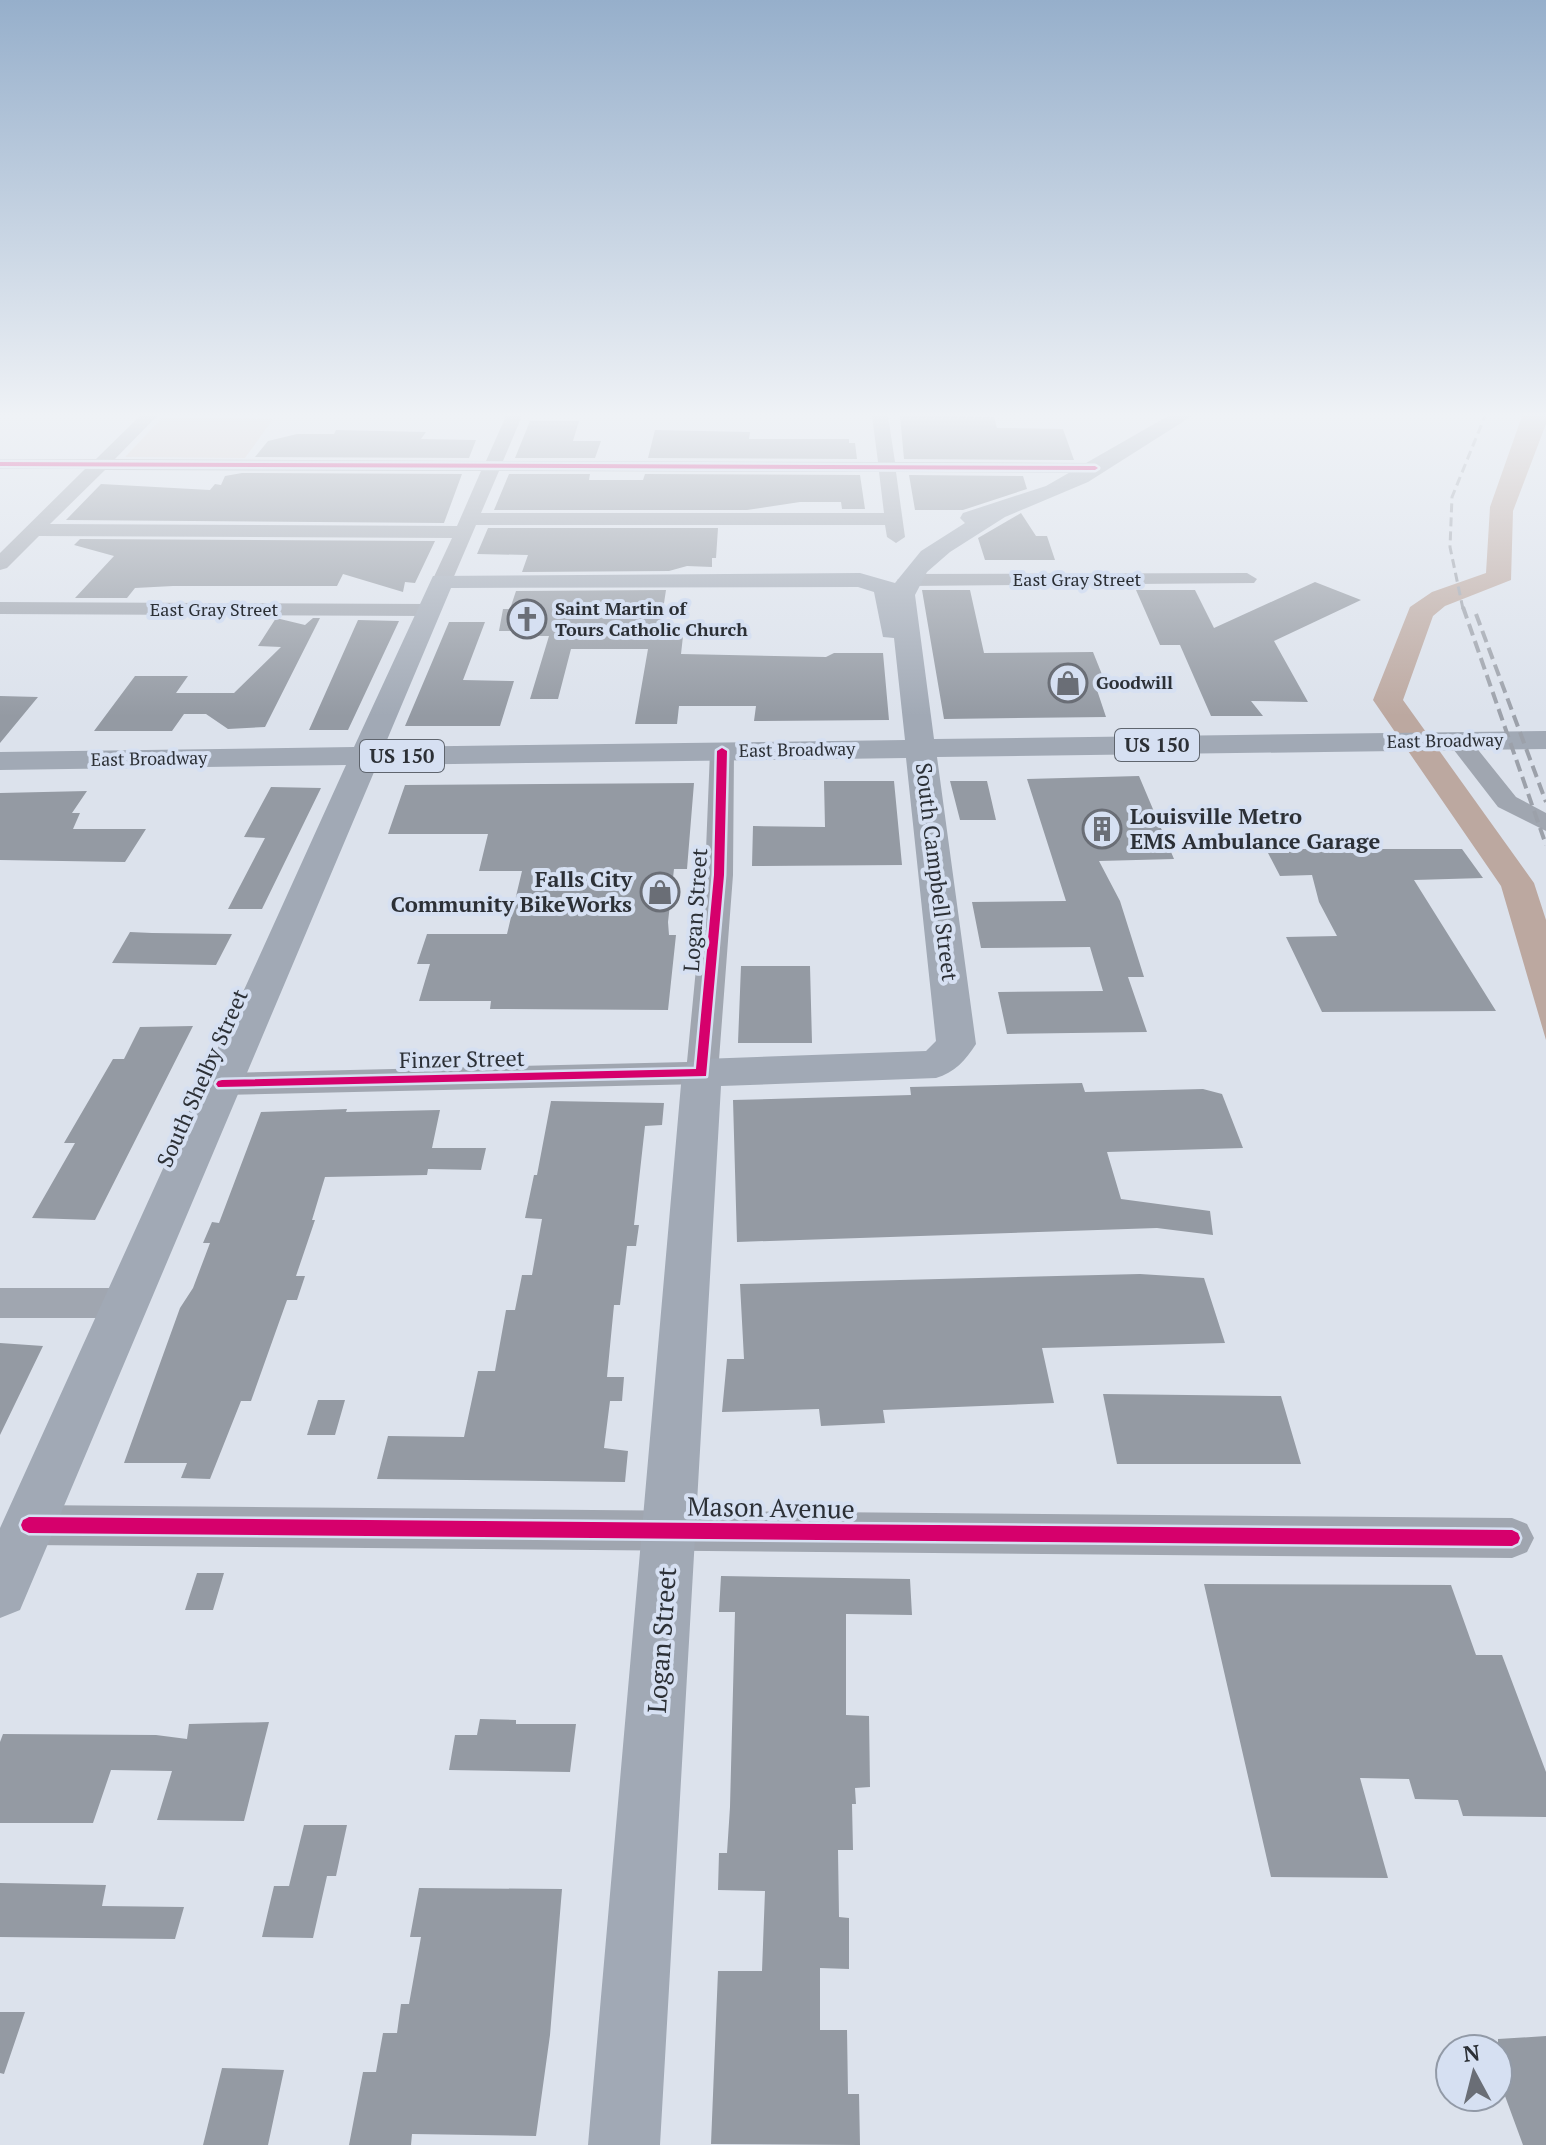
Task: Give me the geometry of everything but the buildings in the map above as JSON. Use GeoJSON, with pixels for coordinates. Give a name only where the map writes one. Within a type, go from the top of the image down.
{"type":"FeatureCollection","features":[{"type":"Feature","properties":{"kind":"main road"},"geometry":{"type":"LineString","coordinates":[[860,580],[888,573],[920,543],[953,524],[987,516]]}},
{"type":"Feature","properties":{"kind":"main road"},"geometry":{"type":"LineString","coordinates":[[907,580],[937,548],[992,516]]}},
{"type":"Feature","properties":{"kind":"main road","name":"East Gray Street"},"geometry":{"type":"LineString","coordinates":[[435,596],[860,580]]}},
{"type":"Feature","properties":{"kind":"main road","name":"South Campbell Street"},"geometry":{"type":"LineString","coordinates":[[860,580],[886,588],[897,678],[913,688]]}},
{"type":"Feature","properties":{"kind":"main road","name":"South Campbell Street"},"geometry":{"type":"LineString","coordinates":[[907,580],[902,595],[956,1027],[956,1044],[949,1054]]}},
{"type":"Feature","properties":{"kind":"main road","name":"South Shelby Street"},"geometry":{"type":"LineString","coordinates":[[0,1591],[435,596]]}},
{"type":"Feature","properties":{"kind":"main road","name":"East Broadway"},"geometry":{"type":"LineString","coordinates":[[0,761],[1546,740]]}},
{"type":"Feature","properties":{"kind":"main road","name":"Finzer Street"},"geometry":{"type":"LineString","coordinates":[[702,1073],[903,1067],[936,1064],[949,1054]]}},
{"type":"Feature","properties":{"kind":"main road","name":"Logan Street"},"geometry":{"type":"LineString","coordinates":[[624,2145],[702,1073]]}},
{"type":"Feature","properties":{"kind":"street"},"geometry":{"type":"LineString","coordinates":[[0,564],[48,516]]}},
{"type":"Feature","properties":{"kind":"street","name":"South Shelby Street"},"geometry":{"type":"LineString","coordinates":[[435,596],[470,516]]}},
{"type":"Feature","properties":{"kind":"street"},"geometry":{"type":"LineString","coordinates":[[35,530],[466,526],[894,528],[892,516]]}},
{"type":"Feature","properties":{"kind":"street","name":"East Gray Street"},"geometry":{"type":"LineString","coordinates":[[907,580],[1247,579]]}},
{"type":"Feature","properties":{"kind":"street","name":"East Gray Street"},"geometry":{"type":"LineString","coordinates":[[0,608],[435,596]]}},
{"type":"Feature","properties":{"kind":"street"},"geometry":{"type":"LineString","coordinates":[[1448,741],[1507,802],[1546,823]]}},
{"type":"Feature","properties":{"kind":"street","name":"Logan Street"},"geometry":{"type":"LineString","coordinates":[[702,1073],[719,875],[722,751]]}},
{"type":"Feature","properties":{"kind":"street","name":"Finzer Street"},"geometry":{"type":"LineString","coordinates":[[222,1084],[702,1073]]}},
{"type":"Feature","properties":{"kind":"street"},"geometry":{"type":"LineString","coordinates":[[0,1303],[124,1303]]}},
{"type":"Feature","properties":{"kind":"street","name":"Mason Avenue"},"geometry":{"type":"LineString","coordinates":[[29,1525],[1512,1538]]}},
{"type":"Feature","properties":{"kind":"shaded area"},"geometry":{"type":"Polygon","coordinates":[[[1489,516],[1513,516],[1511,580],[1445,606],[1433,616],[1403,700],[1534,883],[1546,920],[1546,1040],[1501,886],[1373,700],[1410,607],[1432,592],[1486,573],[1489,516]]]}},
{"type":"Feature","properties":{"kind":"railway"},"geometry":{"type":"LineString","coordinates":[[1451,516],[1450,547],[1463,609]]}},
{"type":"Feature","properties":{"kind":"railway"},"geometry":{"type":"LineString","coordinates":[[1463,607],[1546,845]]}},
{"type":"Feature","properties":{"kind":"railway"},"geometry":{"type":"LineString","coordinates":[[1476,614],[1546,802]]}},
{"type":"Feature","properties":{"kind":"cycle path"},"geometry":{"type":"LineString","coordinates":[[222,1084],[702,1073],[719,875],[722,751]]}},
{"type":"Feature","properties":{"kind":"cycle path"},"geometry":{"type":"LineString","coordinates":[[29,1525],[1512,1538]]}},
{"type":"Feature","properties":{"kind":"place","name":"Saint Martin of Tours Catholic Church"},"geometry":{"type":"Point","coordinates":[527,619]}},
{"type":"Feature","properties":{"kind":"place","name":"Goodwill"},"geometry":{"type":"Point","coordinates":[1068,683]}},
{"type":"Feature","properties":{"kind":"place","name":"Louisville Metro EMS Ambulance Garage"},"geometry":{"type":"Point","coordinates":[1102,829]}},
{"type":"Feature","properties":{"kind":"place","name":"Falls City Community BikeWorks"},"geometry":{"type":"Point","coordinates":[660,892]}}]}
